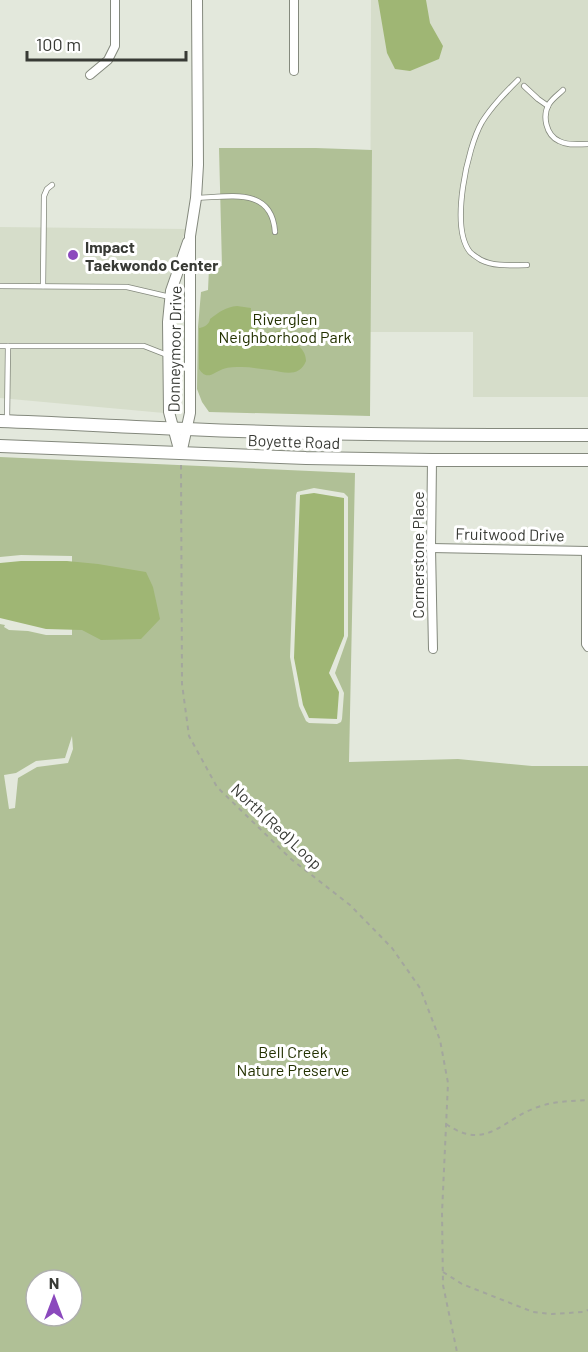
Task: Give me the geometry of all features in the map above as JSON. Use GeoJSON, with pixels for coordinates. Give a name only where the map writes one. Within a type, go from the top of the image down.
{"type":"FeatureCollection","features":[{"type":"Feature","properties":{"kind":"main road","name":"Boyette Road"},"geometry":{"type":"LineString","coordinates":[[4,421],[180,429],[417,435],[588,435]]}},
{"type":"Feature","properties":{"kind":"main road","name":"Boyette Road"},"geometry":{"type":"LineString","coordinates":[[0,446],[306,458],[588,460]]}},
{"type":"Feature","properties":{"kind":"street"},"geometry":{"type":"LineString","coordinates":[[90,75],[108,60],[115,46],[115,0]]}},
{"type":"Feature","properties":{"kind":"street","name":"Donneymoor Drive"},"geometry":{"type":"LineString","coordinates":[[180,429],[190,413],[190,236],[198,165],[196,0]]}},
{"type":"Feature","properties":{"kind":"street"},"geometry":{"type":"LineString","coordinates":[[294,0],[294,70]]}},
{"type":"Feature","properties":{"kind":"street","name":"Donneymoor Drive"},"geometry":{"type":"LineString","coordinates":[[181,454],[180,429],[169,412],[168,322],[170,297],[175,277],[190,236]]}},
{"type":"Feature","properties":{"kind":"street","name":"Cornerstone Place"},"geometry":{"type":"LineString","coordinates":[[432,460],[433,649]]}},
{"type":"Feature","properties":{"kind":"street","name":"Fruitwood Drive"},"geometry":{"type":"LineString","coordinates":[[431,548],[587,550]]}},
{"type":"Feature","properties":{"kind":"street"},"geometry":{"type":"LineString","coordinates":[[587,550],[586,644],[588,647]]}},
{"type":"Feature","properties":{"kind":"lane"},"geometry":{"type":"LineString","coordinates":[[518,80],[494,105],[476,135],[465,171],[461,218],[468,247],[475,256],[497,265],[527,265]]}},
{"type":"Feature","properties":{"kind":"lane"},"geometry":{"type":"LineString","coordinates":[[524,87],[548,106]]}},
{"type":"Feature","properties":{"kind":"lane"},"geometry":{"type":"LineString","coordinates":[[563,90],[548,106],[546,124],[551,135],[564,143],[588,144]]}},
{"type":"Feature","properties":{"kind":"lane"},"geometry":{"type":"LineString","coordinates":[[43,286],[44,196],[52,185]]}},
{"type":"Feature","properties":{"kind":"lane"},"geometry":{"type":"LineString","coordinates":[[196,198],[252,197],[266,206],[270,212],[274,220],[275,232]]}},
{"type":"Feature","properties":{"kind":"lane"},"geometry":{"type":"LineString","coordinates":[[0,286],[127,287],[170,297]]}},
{"type":"Feature","properties":{"kind":"lane"},"geometry":{"type":"LineString","coordinates":[[0,346],[144,346],[169,356]]}},
{"type":"Feature","properties":{"kind":"lane"},"geometry":{"type":"LineString","coordinates":[[4,421],[8,346]]}},
{"type":"Feature","properties":{"kind":"path","name":"North (Red) Loop"},"geometry":{"type":"LineString","coordinates":[[181,472],[182,684],[189,736],[217,787],[291,859],[350,905],[392,948],[420,988],[440,1040],[448,1083],[442,1213],[442,1285],[457,1352]]}},
{"type":"Feature","properties":{"kind":"path"},"geometry":{"type":"LineString","coordinates":[[446,1124],[457,1132],[474,1137],[494,1131],[518,1116],[541,1106],[588,1100]]}},
{"type":"Feature","properties":{"kind":"path"},"geometry":{"type":"LineString","coordinates":[[442,1272],[462,1284],[533,1311],[552,1314],[588,1310]]}},
{"type":"Feature","properties":{"kind":"shaded area"},"geometry":{"type":"Polygon","coordinates":[[[371,0],[588,0],[588,397],[473,397],[473,332],[370,332],[371,0]]]}},
{"type":"Feature","properties":{"kind":"shaded area"},"geometry":{"type":"Polygon","coordinates":[[[378,0],[426,0],[430,23],[443,46],[439,59],[410,71],[395,69],[387,53],[378,0]]]}},
{"type":"Feature","properties":{"kind":"shaded area"},"geometry":{"type":"Polygon","coordinates":[[[0,227],[186,229],[170,275],[164,304],[164,413],[0,398],[0,227]]]}},
{"type":"Feature","properties":{"kind":"shaded area"},"geometry":{"type":"Polygon","coordinates":[[[237,306],[251,308],[253,321],[264,332],[276,332],[283,329],[301,348],[306,361],[303,366],[291,373],[232,367],[210,375],[202,373],[199,369],[199,328],[209,323],[210,319],[220,312],[237,306]]]}},
{"type":"Feature","properties":{"kind":"shaded area"},"geometry":{"type":"Polygon","coordinates":[[[314,493],[344,498],[344,636],[329,673],[339,692],[337,719],[309,718],[303,705],[294,658],[300,495],[314,493]]]}},
{"type":"Feature","properties":{"kind":"shaded area"},"geometry":{"type":"Polygon","coordinates":[[[67,561],[146,572],[153,587],[160,619],[141,639],[101,640],[82,630],[46,629],[0,618],[0,563],[67,561]]]}},
{"type":"Feature","properties":{"kind":"green space","name":"Riverglen Neighborhood Park"},"geometry":{"type":"Polygon","coordinates":[[[219,148],[372,150],[370,416],[209,412],[202,402],[197,389],[201,292],[208,290],[209,268],[222,266],[219,148]]]}},
{"type":"Feature","properties":{"kind":"green space","name":"Bell Creek Nature Preserve"},"geometry":{"type":"Polygon","coordinates":[[[0,457],[355,473],[349,762],[458,759],[532,766],[588,766],[588,1352],[0,1352],[0,624],[5,625],[4,627],[9,630],[46,635],[72,635],[72,556],[0,557],[0,457]],[[314,488],[297,492],[296,495],[290,657],[299,706],[309,723],[337,724],[342,719],[344,693],[335,673],[348,636],[348,497],[344,493],[314,488]],[[72,736],[65,758],[36,761],[16,773],[4,775],[9,809],[15,808],[18,778],[37,767],[68,763],[73,749],[72,736]]]}},
{"type":"Feature","properties":{"kind":"place","name":"Impact Taekwondo Center"},"geometry":{"type":"Point","coordinates":[73,255]}}]}
